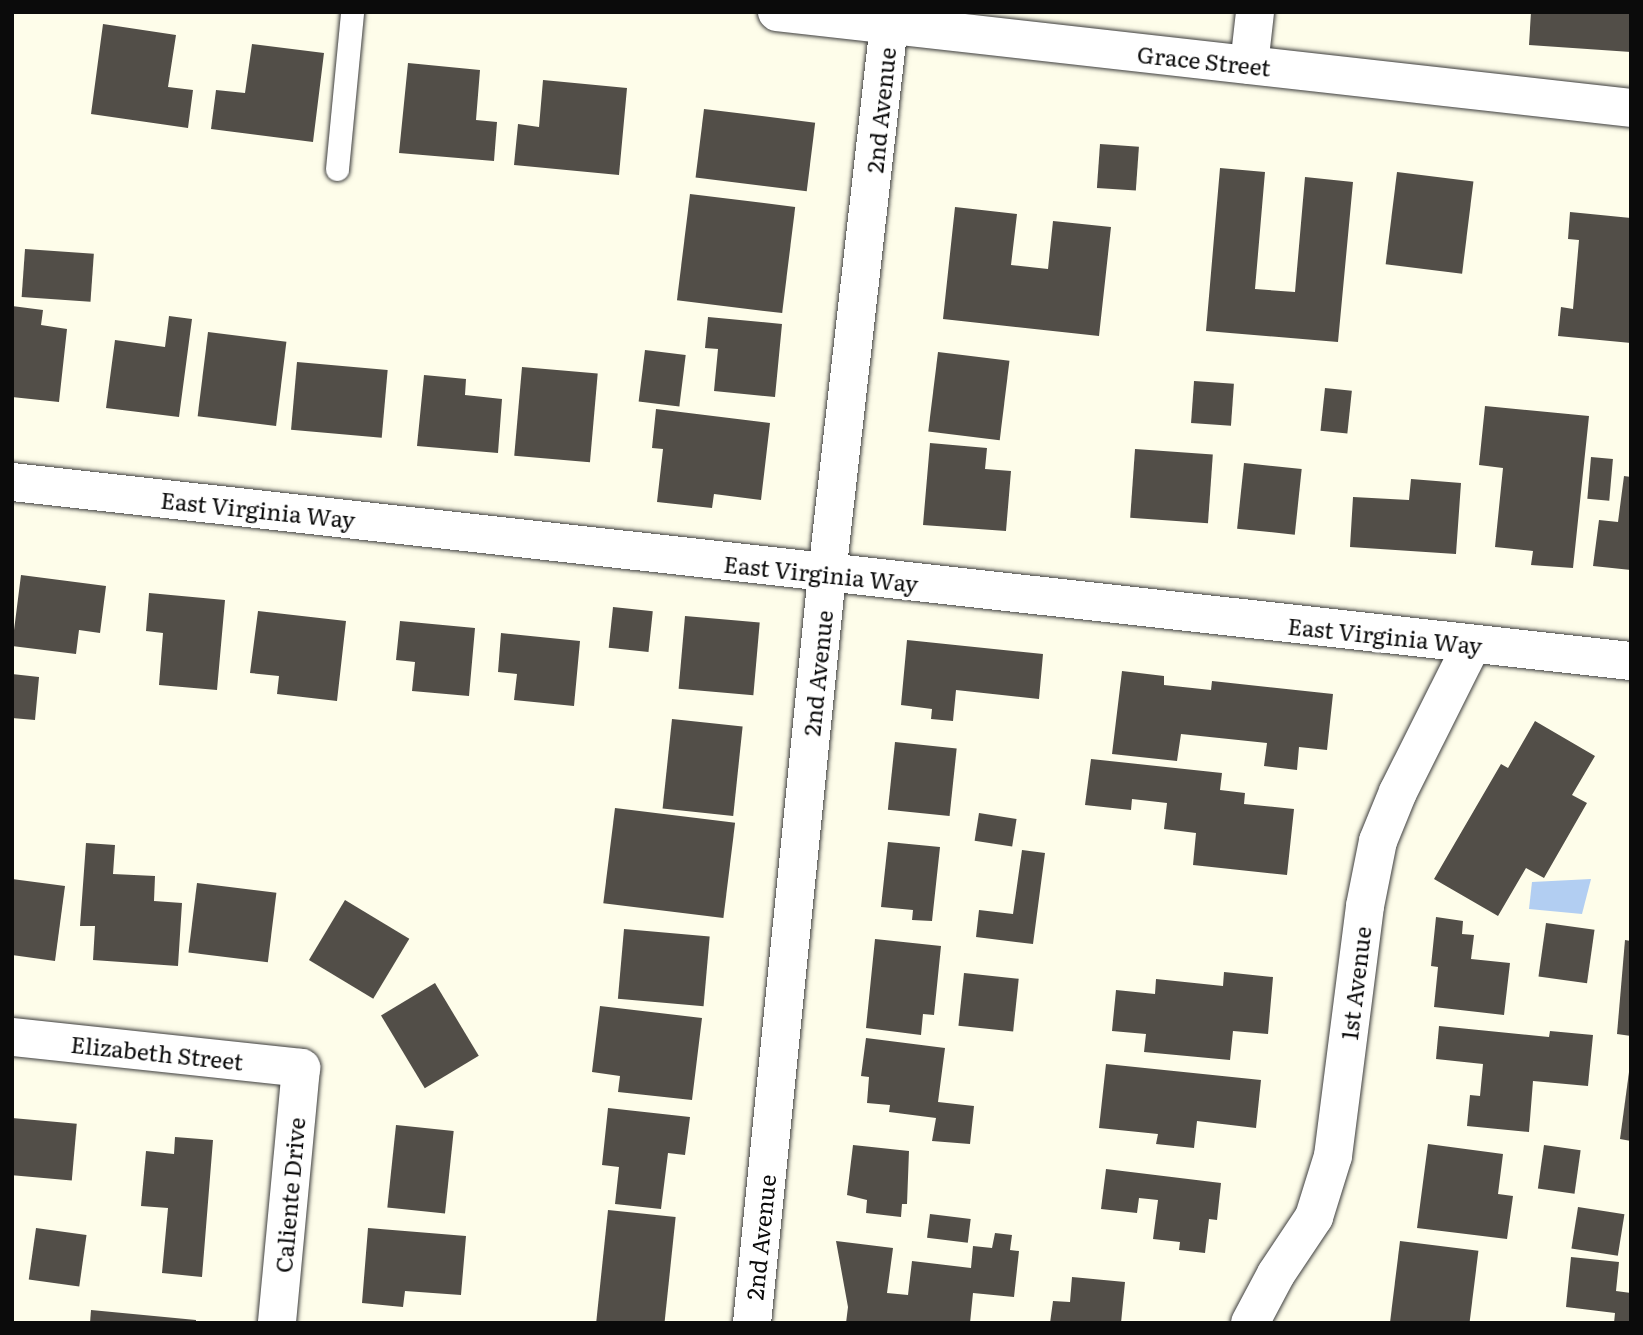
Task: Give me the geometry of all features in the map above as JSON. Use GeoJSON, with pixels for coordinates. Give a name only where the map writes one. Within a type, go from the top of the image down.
{"type":"FeatureCollection","features":[{"type":"Feature","properties":{"kind":"street","name":"Grace Street"},"geometry":{"type":"LineString","coordinates":[[777,12],[1631,108]]}},
{"type":"Feature","properties":{"kind":"street"},"geometry":{"type":"LineString","coordinates":[[1249,65],[1255,12]]}},
{"type":"Feature","properties":{"kind":"street","name":"2nd Avenue"},"geometry":{"type":"LineString","coordinates":[[752,1323],[827,574],[890,24]]}},
{"type":"Feature","properties":{"kind":"street","name":"East Virginia Way"},"geometry":{"type":"LineString","coordinates":[[12,482],[1631,662]]}},
{"type":"Feature","properties":{"kind":"street","name":"1st Avenue"},"geometry":{"type":"LineString","coordinates":[[1250,1323],[1276,1274],[1314,1217],[1333,1156],[1365,906],[1378,842],[1398,792],[1472,644]]}},
{"type":"Feature","properties":{"kind":"street","name":"Elizabeth Street"},"geometry":{"type":"LineString","coordinates":[[12,1037],[301,1068]]}},
{"type":"Feature","properties":{"kind":"street","name":"Caliente Drive"},"geometry":{"type":"LineString","coordinates":[[277,1323],[301,1068]]}},
{"type":"Feature","properties":{"kind":"lane"},"geometry":{"type":"LineString","coordinates":[[337,169],[352,12]]}},
{"type":"Feature","properties":{"kind":"water"},"geometry":{"type":"Polygon","coordinates":[[[1591,879],[1582,914],[1529,909],[1532,882],[1591,879]]]}},
{"type":"Feature","properties":{"kind":"building"},"geometry":{"type":"Polygon","coordinates":[[[1531,12],[1631,12],[1631,52],[1529,45],[1531,12]]]}},
{"type":"Feature","properties":{"kind":"building"},"geometry":{"type":"Polygon","coordinates":[[[103,24],[176,35],[168,87],[193,90],[188,128],[91,114],[103,24]]]}},
{"type":"Feature","properties":{"kind":"building"},"geometry":{"type":"Polygon","coordinates":[[[252,44],[324,53],[313,142],[211,129],[216,90],[245,93],[252,44]]]}},
{"type":"Feature","properties":{"kind":"building"},"geometry":{"type":"Polygon","coordinates":[[[408,63],[480,70],[476,120],[497,122],[494,161],[399,153],[408,63]]]}},
{"type":"Feature","properties":{"kind":"building"},"geometry":{"type":"Polygon","coordinates":[[[543,80],[627,88],[619,175],[514,165],[518,124],[539,127],[543,80]]]}},
{"type":"Feature","properties":{"kind":"building"},"geometry":{"type":"Polygon","coordinates":[[[704,109],[815,123],[807,191],[696,177],[704,109]]]}},
{"type":"Feature","properties":{"kind":"building"},"geometry":{"type":"Polygon","coordinates":[[[1100,144],[1139,147],[1136,191],[1097,188],[1100,144]]]}},
{"type":"Feature","properties":{"kind":"building"},"geometry":{"type":"Polygon","coordinates":[[[1220,168],[1265,172],[1255,289],[1295,292],[1305,177],[1353,182],[1338,342],[1206,331],[1220,168]]]}},
{"type":"Feature","properties":{"kind":"building"},"geometry":{"type":"Polygon","coordinates":[[[1397,172],[1473,181],[1462,274],[1386,264],[1397,172]]]}},
{"type":"Feature","properties":{"kind":"building"},"geometry":{"type":"Polygon","coordinates":[[[690,194],[795,207],[782,313],[677,300],[690,194]]]}},
{"type":"Feature","properties":{"kind":"building"},"geometry":{"type":"Polygon","coordinates":[[[955,207],[1017,214],[1011,265],[1048,269],[1053,221],[1111,227],[1099,336],[943,319],[955,207]]]}},
{"type":"Feature","properties":{"kind":"building"},"geometry":{"type":"Polygon","coordinates":[[[1570,212],[1631,218],[1631,343],[1558,336],[1561,307],[1573,309],[1579,240],[1568,239],[1570,212]]]}},
{"type":"Feature","properties":{"kind":"building"},"geometry":{"type":"Polygon","coordinates":[[[25,249],[94,254],[90,302],[22,297],[25,249]]]}},
{"type":"Feature","properties":{"kind":"building"},"geometry":{"type":"Polygon","coordinates":[[[12,306],[43,310],[41,325],[67,329],[59,402],[12,397],[12,306]]]}},
{"type":"Feature","properties":{"kind":"building"},"geometry":{"type":"Polygon","coordinates":[[[169,316],[192,319],[179,417],[106,408],[115,340],[165,347],[169,316]]]}},
{"type":"Feature","properties":{"kind":"building"},"geometry":{"type":"Polygon","coordinates":[[[708,317],[782,324],[775,397],[714,391],[718,349],[705,348],[708,317]]]}},
{"type":"Feature","properties":{"kind":"building"},"geometry":{"type":"Polygon","coordinates":[[[208,332],[286,342],[276,426],[198,416],[208,332]]]}},
{"type":"Feature","properties":{"kind":"building"},"geometry":{"type":"Polygon","coordinates":[[[645,350],[686,355],[679,407],[639,402],[645,350]]]}},
{"type":"Feature","properties":{"kind":"building"},"geometry":{"type":"Polygon","coordinates":[[[938,352],[1009,361],[1000,440],[928,431],[938,352]]]}},
{"type":"Feature","properties":{"kind":"building"},"geometry":{"type":"Polygon","coordinates":[[[297,362],[388,370],[382,438],[291,430],[297,362]]]}},
{"type":"Feature","properties":{"kind":"building"},"geometry":{"type":"Polygon","coordinates":[[[522,367],[598,374],[590,462],[514,456],[522,367]]]}},
{"type":"Feature","properties":{"kind":"building"},"geometry":{"type":"Polygon","coordinates":[[[424,375],[466,379],[465,395],[502,399],[498,453],[417,446],[424,375]]]}},
{"type":"Feature","properties":{"kind":"building"},"geometry":{"type":"Polygon","coordinates":[[[1194,381],[1234,384],[1231,426],[1191,423],[1194,381]]]}},
{"type":"Feature","properties":{"kind":"building"},"geometry":{"type":"Polygon","coordinates":[[[1325,388],[1352,391],[1347,434],[1321,431],[1325,388]]]}},
{"type":"Feature","properties":{"kind":"building"},"geometry":{"type":"Polygon","coordinates":[[[1485,406],[1589,416],[1573,568],[1531,565],[1533,551],[1495,547],[1503,468],[1479,465],[1485,406]]]}},
{"type":"Feature","properties":{"kind":"building"},"geometry":{"type":"Polygon","coordinates":[[[656,409],[770,423],[761,500],[714,494],[712,508],[657,502],[663,449],[652,448],[656,409]]]}},
{"type":"Feature","properties":{"kind":"building"},"geometry":{"type":"Polygon","coordinates":[[[930,443],[987,448],[985,469],[1011,471],[1006,531],[923,525],[930,443]]]}},
{"type":"Feature","properties":{"kind":"building"},"geometry":{"type":"Polygon","coordinates":[[[1135,449],[1213,454],[1208,523],[1130,518],[1135,449]]]}},
{"type":"Feature","properties":{"kind":"building"},"geometry":{"type":"Polygon","coordinates":[[[1591,457],[1613,459],[1609,501],[1587,499],[1591,457]]]}},
{"type":"Feature","properties":{"kind":"building"},"geometry":{"type":"Polygon","coordinates":[[[1244,463],[1302,469],[1295,535],[1237,529],[1244,463]]]}},
{"type":"Feature","properties":{"kind":"building"},"geometry":{"type":"Polygon","coordinates":[[[1624,476],[1631,477],[1631,570],[1593,566],[1599,520],[1618,522],[1624,476]]]}},
{"type":"Feature","properties":{"kind":"building"},"geometry":{"type":"Polygon","coordinates":[[[1411,479],[1461,483],[1456,554],[1350,547],[1353,497],[1409,500],[1411,479]]]}},
{"type":"Feature","properties":{"kind":"building"},"geometry":{"type":"Polygon","coordinates":[[[21,575],[106,586],[100,633],[79,630],[76,654],[12,646],[21,575]]]}},
{"type":"Feature","properties":{"kind":"building"},"geometry":{"type":"Polygon","coordinates":[[[149,593],[225,600],[217,690],[159,685],[163,633],[146,631],[149,593]]]}},
{"type":"Feature","properties":{"kind":"building"},"geometry":{"type":"Polygon","coordinates":[[[613,607],[653,611],[648,652],[609,648],[613,607]]]}},
{"type":"Feature","properties":{"kind":"building"},"geometry":{"type":"Polygon","coordinates":[[[258,611],[346,621],[337,701],[277,694],[279,676],[250,673],[258,611]]]}},
{"type":"Feature","properties":{"kind":"building"},"geometry":{"type":"Polygon","coordinates":[[[685,616],[760,623],[753,695],[679,689],[685,616]]]}},
{"type":"Feature","properties":{"kind":"building"},"geometry":{"type":"Polygon","coordinates":[[[400,621],[475,628],[469,696],[412,691],[415,662],[396,660],[400,621]]]}},
{"type":"Feature","properties":{"kind":"building"},"geometry":{"type":"Polygon","coordinates":[[[501,633],[580,641],[574,706],[514,700],[517,674],[498,672],[501,633]]]}},
{"type":"Feature","properties":{"kind":"building"},"geometry":{"type":"Polygon","coordinates":[[[907,640],[1043,654],[1039,699],[956,690],[953,721],[931,719],[932,709],[901,705],[907,640]]]}},
{"type":"Feature","properties":{"kind":"building"},"geometry":{"type":"Polygon","coordinates":[[[1122,671],[1164,676],[1164,685],[1211,690],[1212,681],[1333,694],[1327,750],[1299,747],[1297,770],[1264,766],[1267,743],[1181,734],[1177,761],[1112,754],[1122,671]]]}},
{"type":"Feature","properties":{"kind":"building"},"geometry":{"type":"Polygon","coordinates":[[[12,674],[39,677],[35,720],[12,718],[12,674]]]}},
{"type":"Feature","properties":{"kind":"building"},"geometry":{"type":"Polygon","coordinates":[[[672,719],[743,726],[733,816],[663,809],[672,719]]]}},
{"type":"Feature","properties":{"kind":"building"},"geometry":{"type":"Polygon","coordinates":[[[1535,721],[1595,756],[1572,795],[1587,803],[1544,878],[1526,868],[1498,916],[1434,879],[1501,764],[1508,768],[1535,721]]]}},
{"type":"Feature","properties":{"kind":"building"},"geometry":{"type":"Polygon","coordinates":[[[895,742],[957,748],[950,816],[888,810],[895,742]]]}},
{"type":"Feature","properties":{"kind":"building"},"geometry":{"type":"Polygon","coordinates":[[[1091,759],[1222,773],[1220,790],[1245,793],[1244,804],[1294,809],[1287,875],[1193,865],[1196,833],[1164,829],[1167,803],[1132,799],[1131,810],[1085,805],[1091,759]]]}},
{"type":"Feature","properties":{"kind":"building"},"geometry":{"type":"Polygon","coordinates":[[[615,808],[735,823],[723,918],[603,903],[615,808]]]}},
{"type":"Feature","properties":{"kind":"building"},"geometry":{"type":"Polygon","coordinates":[[[979,813],[1017,819],[1012,847],[975,841],[979,813]]]}},
{"type":"Feature","properties":{"kind":"building"},"geometry":{"type":"Polygon","coordinates":[[[888,842],[940,847],[932,921],[912,920],[913,910],[881,907],[888,842]]]}},
{"type":"Feature","properties":{"kind":"building"},"geometry":{"type":"Polygon","coordinates":[[[86,843],[115,845],[113,874],[155,876],[154,901],[182,903],[178,966],[93,960],[95,926],[80,926],[86,843]]]}},
{"type":"Feature","properties":{"kind":"building"},"geometry":{"type":"Polygon","coordinates":[[[1022,850],[1045,853],[1033,944],[976,937],[979,910],[1013,914],[1022,850]]]}},
{"type":"Feature","properties":{"kind":"building"},"geometry":{"type":"Polygon","coordinates":[[[12,879],[65,886],[55,961],[12,955],[12,879]]]}},
{"type":"Feature","properties":{"kind":"building"},"geometry":{"type":"Polygon","coordinates":[[[197,883],[276,893],[268,962],[188,952],[197,883]]]}},
{"type":"Feature","properties":{"kind":"building"},"geometry":{"type":"Polygon","coordinates":[[[345,900],[409,939],[373,999],[309,960],[345,900]]]}},
{"type":"Feature","properties":{"kind":"building"},"geometry":{"type":"Polygon","coordinates":[[[1436,917],[1463,921],[1462,934],[1474,935],[1471,959],[1510,963],[1504,1015],[1434,1007],[1438,967],[1431,966],[1436,917]]]}},
{"type":"Feature","properties":{"kind":"building"},"geometry":{"type":"Polygon","coordinates":[[[1546,923],[1595,930],[1587,983],[1538,976],[1546,923]]]}},
{"type":"Feature","properties":{"kind":"building"},"geometry":{"type":"Polygon","coordinates":[[[624,929],[710,936],[704,1006],[618,999],[624,929]]]}},
{"type":"Feature","properties":{"kind":"building"},"geometry":{"type":"Polygon","coordinates":[[[875,939],[941,946],[934,1015],[923,1014],[921,1035],[866,1028],[875,939]]]}},
{"type":"Feature","properties":{"kind":"building"},"geometry":{"type":"Polygon","coordinates":[[[1625,940],[1631,941],[1631,1036],[1617,1034],[1625,940]]]}},
{"type":"Feature","properties":{"kind":"building"},"geometry":{"type":"Polygon","coordinates":[[[1224,972],[1273,977],[1268,1034],[1233,1031],[1230,1060],[1144,1052],[1146,1034],[1112,1031],[1116,990],[1155,994],[1156,979],[1223,986],[1224,972]]]}},
{"type":"Feature","properties":{"kind":"building"},"geometry":{"type":"Polygon","coordinates":[[[964,973],[1019,979],[1013,1031],[958,1026],[964,973]]]}},
{"type":"Feature","properties":{"kind":"building"},"geometry":{"type":"Polygon","coordinates":[[[435,983],[479,1056],[425,1088],[381,1015],[435,983]]]}},
{"type":"Feature","properties":{"kind":"building"},"geometry":{"type":"Polygon","coordinates":[[[600,1006],[702,1018],[692,1100],[618,1092],[620,1076],[592,1072],[600,1006]]]}},
{"type":"Feature","properties":{"kind":"building"},"geometry":{"type":"Polygon","coordinates":[[[1439,1026],[1549,1037],[1550,1031],[1593,1035],[1588,1086],[1533,1081],[1529,1132],[1467,1126],[1470,1095],[1480,1096],[1483,1064],[1436,1059],[1439,1026]]]}},
{"type":"Feature","properties":{"kind":"building"},"geometry":{"type":"Polygon","coordinates":[[[866,1038],[945,1048],[938,1102],[974,1106],[970,1144],[932,1141],[936,1118],[889,1112],[890,1105],[867,1103],[869,1077],[861,1076],[866,1038]]]}},
{"type":"Feature","properties":{"kind":"building"},"geometry":{"type":"Polygon","coordinates":[[[1106,1064],[1261,1080],[1256,1128],[1197,1121],[1194,1148],[1156,1144],[1158,1134],[1099,1128],[1106,1064]]]}},
{"type":"Feature","properties":{"kind":"building"},"geometry":{"type":"Polygon","coordinates":[[[1631,1072],[1631,1141],[1620,1139],[1631,1072]]]}},
{"type":"Feature","properties":{"kind":"building"},"geometry":{"type":"Polygon","coordinates":[[[608,1108],[690,1117],[685,1155],[668,1153],[661,1209],[615,1204],[619,1167],[602,1165],[608,1108]]]}},
{"type":"Feature","properties":{"kind":"building"},"geometry":{"type":"Polygon","coordinates":[[[12,1118],[77,1124],[72,1180],[12,1175],[12,1118]]]}},
{"type":"Feature","properties":{"kind":"building"},"geometry":{"type":"Polygon","coordinates":[[[396,1125],[454,1131],[445,1214],[387,1208],[396,1125]]]}},
{"type":"Feature","properties":{"kind":"building"},"geometry":{"type":"Polygon","coordinates":[[[175,1137],[213,1140],[202,1277],[162,1273],[168,1208],[141,1206],[146,1151],[174,1154],[175,1137]]]}},
{"type":"Feature","properties":{"kind":"building"},"geometry":{"type":"Polygon","coordinates":[[[1428,1144],[1503,1154],[1498,1194],[1513,1196],[1507,1239],[1417,1228],[1428,1144]]]}},
{"type":"Feature","properties":{"kind":"building"},"geometry":{"type":"Polygon","coordinates":[[[853,1145],[909,1151],[907,1204],[902,1204],[901,1217],[866,1213],[867,1200],[847,1195],[853,1145]]]}},
{"type":"Feature","properties":{"kind":"building"},"geometry":{"type":"Polygon","coordinates":[[[1544,1145],[1581,1150],[1575,1194],[1538,1189],[1544,1145]]]}},
{"type":"Feature","properties":{"kind":"building"},"geometry":{"type":"Polygon","coordinates":[[[1106,1169],[1221,1183],[1217,1220],[1209,1219],[1205,1253],[1179,1250],[1180,1242],[1153,1239],[1158,1200],[1139,1198],[1137,1213],[1101,1209],[1106,1169]]]}},
{"type":"Feature","properties":{"kind":"building"},"geometry":{"type":"Polygon","coordinates":[[[1578,1207],[1624,1214],[1618,1256],[1571,1248],[1578,1207]]]}},
{"type":"Feature","properties":{"kind":"building"},"geometry":{"type":"Polygon","coordinates":[[[608,1210],[676,1217],[664,1323],[596,1323],[608,1210]]]}},
{"type":"Feature","properties":{"kind":"building"},"geometry":{"type":"Polygon","coordinates":[[[930,1214],[971,1219],[968,1243],[927,1238],[930,1214]]]}},
{"type":"Feature","properties":{"kind":"building"},"geometry":{"type":"Polygon","coordinates":[[[36,1228],[87,1235],[79,1287],[29,1279],[36,1228]]]}},
{"type":"Feature","properties":{"kind":"building"},"geometry":{"type":"Polygon","coordinates":[[[368,1228],[466,1236],[461,1295],[405,1291],[403,1307],[362,1303],[368,1228]]]}},
{"type":"Feature","properties":{"kind":"building"},"geometry":{"type":"Polygon","coordinates":[[[995,1233],[1012,1235],[1010,1250],[1019,1251],[1014,1297],[973,1293],[970,1323],[846,1323],[848,1307],[836,1241],[893,1248],[887,1293],[908,1295],[912,1261],[971,1268],[973,1246],[992,1248],[995,1233]]]}},
{"type":"Feature","properties":{"kind":"building"},"geometry":{"type":"Polygon","coordinates":[[[1400,1241],[1478,1251],[1470,1323],[1390,1323],[1400,1241]]]}},
{"type":"Feature","properties":{"kind":"building"},"geometry":{"type":"Polygon","coordinates":[[[1571,1257],[1619,1262],[1616,1291],[1631,1293],[1631,1323],[1614,1323],[1615,1313],[1566,1307],[1571,1257]]]}},
{"type":"Feature","properties":{"kind":"building"},"geometry":{"type":"Polygon","coordinates":[[[1072,1277],[1125,1282],[1121,1323],[1050,1323],[1053,1301],[1070,1302],[1072,1277]]]}},
{"type":"Feature","properties":{"kind":"building"},"geometry":{"type":"Polygon","coordinates":[[[91,1310],[196,1320],[196,1323],[90,1323],[91,1310]]]}}]}
